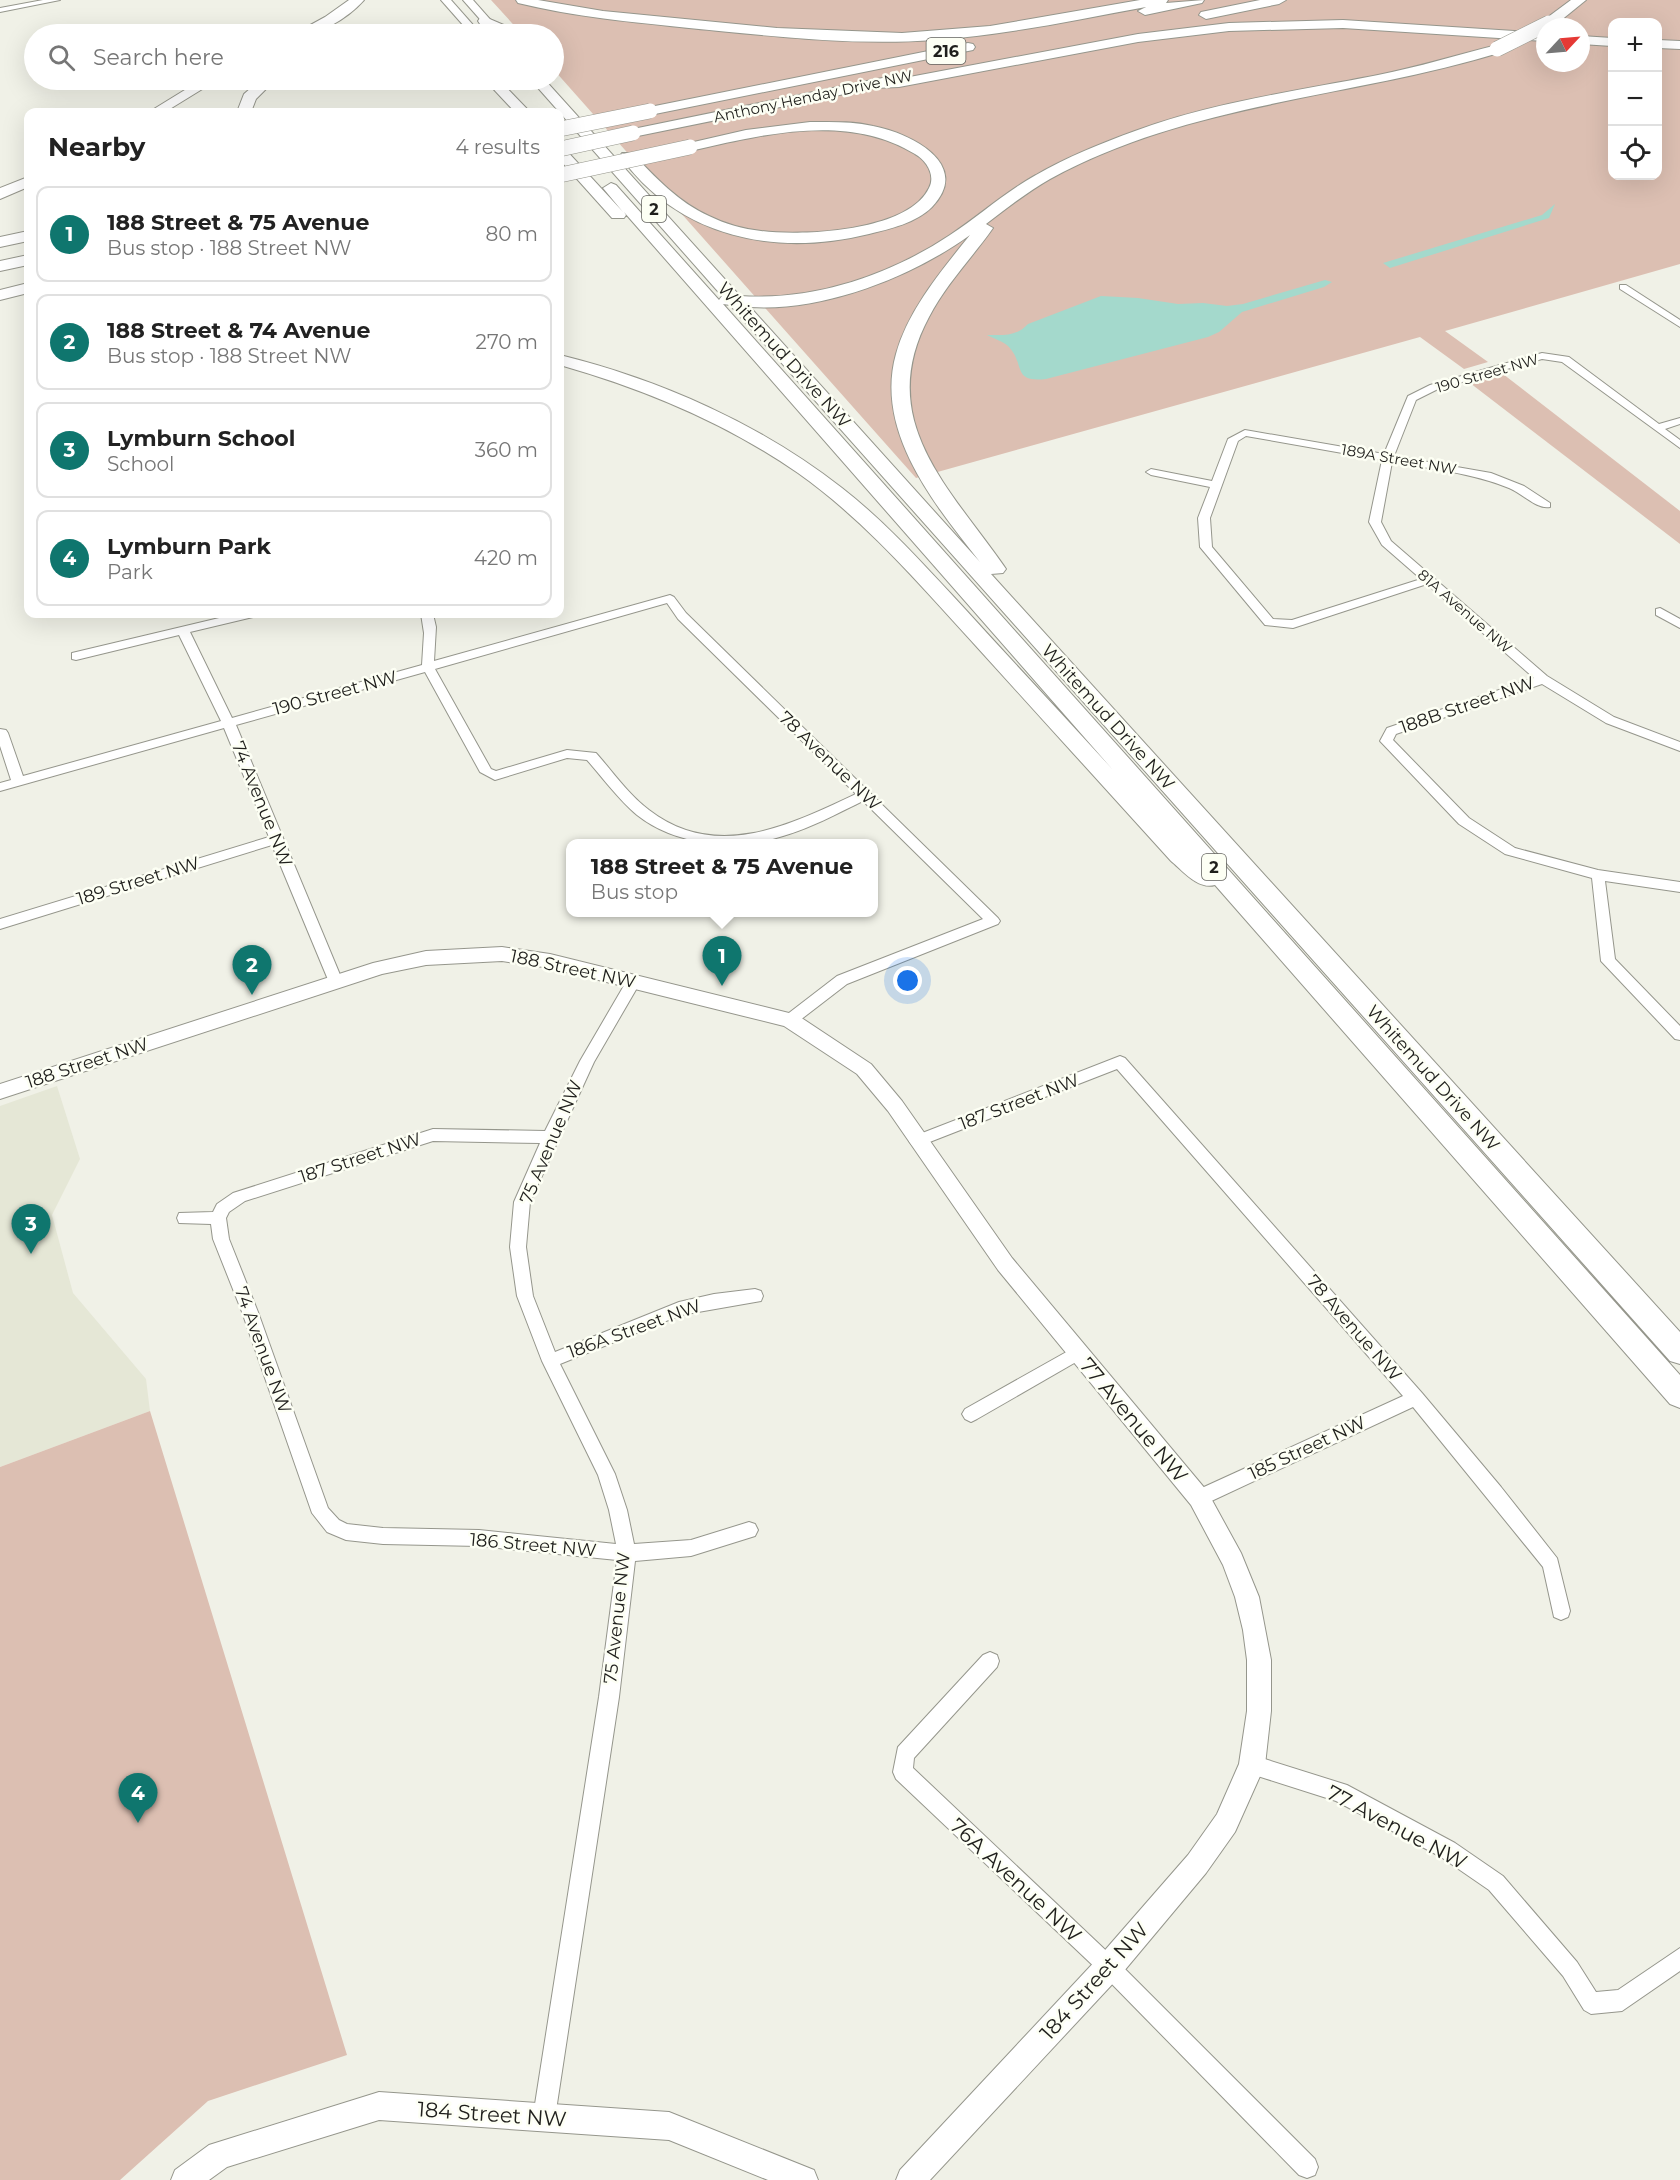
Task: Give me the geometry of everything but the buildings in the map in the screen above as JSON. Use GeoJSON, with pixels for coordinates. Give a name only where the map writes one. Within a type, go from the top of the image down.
{"type":"FeatureCollection","features":[{"type":"Feature","properties":{"kind":"highway"},"geometry":{"type":"LineString","coordinates":[[322,24],[357,0]]}},
{"type":"Feature","properties":{"kind":"highway"},"geometry":{"type":"LineString","coordinates":[[523,0],[585,13],[724,27],[817,36],[892,37],[984,31],[1161,0]]}},
{"type":"Feature","properties":{"kind":"highway","name":"Anthony Henday Drive NW"},"geometry":{"type":"LineString","coordinates":[[564,128],[649,109],[695,102],[1197,0]]}},
{"type":"Feature","properties":{"kind":"highway","name":"Anthony Henday Drive NW"},"geometry":{"type":"LineString","coordinates":[[564,149],[1279,0]]}},
{"type":"Feature","properties":{"kind":"highway"},"geometry":{"type":"LineString","coordinates":[[706,296],[735,301],[783,300],[828,292],[886,275],[923,258],[955,239],[1023,189],[1054,171],[1093,154],[1175,123],[1428,70],[1497,49],[1549,23],[1579,0]]}},
{"type":"Feature","properties":{"kind":"highway"},"geometry":{"type":"LineString","coordinates":[[486,21],[492,24]]}},
{"type":"Feature","properties":{"kind":"highway"},"geometry":{"type":"LineString","coordinates":[[872,84],[899,83],[1138,38],[1229,27],[1343,24],[1536,36]]}},
{"type":"Feature","properties":{"kind":"highway"},"geometry":{"type":"LineString","coordinates":[[1590,41],[1608,42]]}},
{"type":"Feature","properties":{"kind":"highway"},"geometry":{"type":"LineString","coordinates":[[1662,44],[1680,45]]}},
{"type":"Feature","properties":{"kind":"highway"},"geometry":{"type":"LineString","coordinates":[[163,108],[192,90]]}},
{"type":"Feature","properties":{"kind":"highway"},"geometry":{"type":"LineString","coordinates":[[245,108],[249,97],[257,90]]}},
{"type":"Feature","properties":{"kind":"highway"},"geometry":{"type":"LineString","coordinates":[[502,90],[519,108]]}},
{"type":"Feature","properties":{"kind":"highway","name":"Whitemud Drive NW"},"geometry":{"type":"LineString","coordinates":[[547,90],[563,108]]}},
{"type":"Feature","properties":{"kind":"highway"},"geometry":{"type":"LineString","coordinates":[[561,90],[631,160],[668,196],[694,215],[742,233],[788,239],[819,238],[873,229],[900,219],[921,207],[932,196],[939,178],[937,168],[930,158],[918,148],[901,140],[868,130],[801,127],[767,131],[690,147],[631,160],[564,174]]}},
{"type":"Feature","properties":{"kind":"highway","name":"Whitemud Drive NW"},"geometry":{"type":"LineString","coordinates":[[564,109],[1680,1352]]}},
{"type":"Feature","properties":{"kind":"highway"},"geometry":{"type":"LineString","coordinates":[[564,122],[649,109]]}},
{"type":"Feature","properties":{"kind":"highway","name":"Whitemud Drive NW"},"geometry":{"type":"LineString","coordinates":[[564,134],[1680,1395]]}},
{"type":"Feature","properties":{"kind":"highway"},"geometry":{"type":"LineString","coordinates":[[564,154],[739,346],[798,399]]}},
{"type":"Feature","properties":{"kind":"highway"},"geometry":{"type":"LineString","coordinates":[[1093,154],[1023,197],[985,228],[960,258],[933,297],[910,338],[901,371],[902,407],[920,461],[946,502],[1143,756]]}},
{"type":"Feature","properties":{"kind":"highway"},"geometry":{"type":"LineString","coordinates":[[0,194],[24,184]]}},
{"type":"Feature","properties":{"kind":"highway"},"geometry":{"type":"LineString","coordinates":[[0,242],[24,237]]}},
{"type":"Feature","properties":{"kind":"highway"},"geometry":{"type":"LineString","coordinates":[[0,266],[24,261]]}},
{"type":"Feature","properties":{"kind":"highway"},"geometry":{"type":"LineString","coordinates":[[0,295],[24,289]]}},
{"type":"Feature","properties":{"kind":"highway"},"geometry":{"type":"LineString","coordinates":[[0,309],[24,306]]}},
{"type":"Feature","properties":{"kind":"highway"},"geometry":{"type":"LineString","coordinates":[[564,361],[625,380],[687,405],[771,449],[834,491],[880,532],[923,576],[1179,855],[1260,919]]}},
{"type":"Feature","properties":{"kind":"street"},"geometry":{"type":"LineString","coordinates":[[0,10],[56,0]]}},
{"type":"Feature","properties":{"kind":"street"},"geometry":{"type":"LineString","coordinates":[[446,0],[467,24]]}},
{"type":"Feature","properties":{"kind":"street"},"geometry":{"type":"LineString","coordinates":[[468,0],[489,24]]}},
{"type":"Feature","properties":{"kind":"street"},"geometry":{"type":"LineString","coordinates":[[1623,286],[1677,320]]}},
{"type":"Feature","properties":{"kind":"street","name":"190 Street NW"},"geometry":{"type":"LineString","coordinates":[[1412,398],[1434,387],[1542,356],[1565,359],[1657,428]]}},
{"type":"Feature","properties":{"kind":"street","name":"81A Avenue NW"},"geometry":{"type":"LineString","coordinates":[[1412,398],[1388,457],[1375,522],[1386,543],[1543,679],[1610,720],[1680,747]]}},
{"type":"Feature","properties":{"kind":"street"},"geometry":{"type":"LineString","coordinates":[[1657,428],[1680,421]]}},
{"type":"Feature","properties":{"kind":"street"},"geometry":{"type":"LineString","coordinates":[[1657,428],[1680,445]]}},
{"type":"Feature","properties":{"kind":"street","name":"189A Street NW"},"geometry":{"type":"LineString","coordinates":[[1217,485],[1233,439],[1245,433],[1487,475],[1520,488],[1546,505]]}},
{"type":"Feature","properties":{"kind":"street"},"geometry":{"type":"LineString","coordinates":[[1151,472],[1217,485],[1204,518],[1206,547],[1269,622],[1293,624],[1429,580]]}},
{"type":"Feature","properties":{"kind":"street","name":"190 Street NW"},"geometry":{"type":"LineString","coordinates":[[0,787],[670,599]]}},
{"type":"Feature","properties":{"kind":"street","name":"78 Avenue NW"},"geometry":{"type":"LineString","coordinates":[[670,599],[682,616],[993,921],[842,980],[790,1020]]}},
{"type":"Feature","properties":{"kind":"street"},"geometry":{"type":"LineString","coordinates":[[1660,612],[1680,624]]}},
{"type":"Feature","properties":{"kind":"street"},"geometry":{"type":"LineString","coordinates":[[76,656],[231,618]]}},
{"type":"Feature","properties":{"kind":"street"},"geometry":{"type":"LineString","coordinates":[[428,618],[431,632],[428,667],[486,772],[495,776],[567,754],[591,756],[636,806],[652,819],[677,832],[733,839],[762,837],[786,830],[865,795]]}},
{"type":"Feature","properties":{"kind":"street","name":"74 Avenue NW"},"geometry":{"type":"LineString","coordinates":[[182,629],[228,722],[336,982]]}},
{"type":"Feature","properties":{"kind":"street","name":"188B Street NW"},"geometry":{"type":"LineString","coordinates":[[1543,679],[1391,731],[1386,741],[1464,821],[1510,851],[1598,875]]}},
{"type":"Feature","properties":{"kind":"street"},"geometry":{"type":"LineString","coordinates":[[2,733],[18,782]]}},
{"type":"Feature","properties":{"kind":"street","name":"189 Street NW"},"geometry":{"type":"LineString","coordinates":[[0,924],[276,839]]}},
{"type":"Feature","properties":{"kind":"street"},"geometry":{"type":"LineString","coordinates":[[1677,1028],[1608,961],[1598,875],[1680,887]]}},
{"type":"Feature","properties":{"kind":"street","name":"188 Street NW"},"geometry":{"type":"LineString","coordinates":[[0,1092],[380,968],[426,958],[502,954],[550,961],[790,1020]]}},
{"type":"Feature","properties":{"kind":"street","name":"75 Avenue NW"},"geometry":{"type":"LineString","coordinates":[[544,2117],[609,1697],[627,1553],[618,1510],[606,1474],[550,1361],[525,1296],[518,1247],[522,1202],[550,1137],[587,1061],[634,981]]}},
{"type":"Feature","properties":{"kind":"street","name":"77 Avenue NW"},"geometry":{"type":"LineString","coordinates":[[790,1020],[864,1068],[895,1106],[917,1141],[1005,1264],[1199,1498],[1233,1561],[1247,1597],[1255,1630],[1259,1660],[1259,1711],[1252,1765],[1340,1792],[1448,1850],[1496,1882],[1570,1969],[1591,2003],[1622,2000],[1680,1958]]}},
{"type":"Feature","properties":{"kind":"street","name":"78 Avenue NW"},"geometry":{"type":"LineString","coordinates":[[1120,1062],[1416,1398],[1551,1564],[1561,1611]]}},
{"type":"Feature","properties":{"kind":"street","name":"187 Street NW"},"geometry":{"type":"LineString","coordinates":[[917,1141],[1120,1062]]}},
{"type":"Feature","properties":{"kind":"street","name":"187 Street NW"},"geometry":{"type":"LineString","coordinates":[[218,1218],[222,1208],[239,1197],[433,1135],[550,1137]]}},
{"type":"Feature","properties":{"kind":"street"},"geometry":{"type":"LineString","coordinates":[[185,1218],[218,1218]]}},
{"type":"Feature","properties":{"kind":"street","name":"74 Avenue NW"},"geometry":{"type":"LineString","coordinates":[[218,1218],[221,1239],[254,1323],[321,1513]]}},
{"type":"Feature","properties":{"kind":"street","name":"186A Street NW"},"geometry":{"type":"LineString","coordinates":[[550,1361],[679,1308],[714,1300],[755,1296]]}},
{"type":"Feature","properties":{"kind":"street","name":"77 Avenue NW"},"geometry":{"type":"LineString","coordinates":[[971,1414],[1077,1353]]}},
{"type":"Feature","properties":{"kind":"street","name":"185 Street NW"},"geometry":{"type":"LineString","coordinates":[[1199,1498],[1416,1398]]}},
{"type":"Feature","properties":{"kind":"street","name":"186 Street NW"},"geometry":{"type":"LineString","coordinates":[[321,1513],[333,1526],[346,1532],[383,1536],[479,1538],[627,1553],[691,1548],[749,1530]]}},
{"type":"Feature","properties":{"kind":"street","name":"76A Avenue NW"},"geometry":{"type":"LineString","coordinates":[[990,1661],[905,1754],[903,1772],[1109,1967],[1307,2167]]}},
{"type":"Feature","properties":{"kind":"street","name":"184 Street NW"},"geometry":{"type":"LineString","coordinates":[[910,2180],[1109,1967],[1197,1864],[1226,1823],[1252,1765]]}},
{"type":"Feature","properties":{"kind":"street","name":"184 Street NW"},"geometry":{"type":"LineString","coordinates":[[185,2180],[219,2154],[379,2106],[669,2126],[804,2180]]}},
{"type":"Feature","properties":{"kind":"shaded area"},"geometry":{"type":"Polygon","coordinates":[[[491,0],[1680,0],[1680,264],[1445,331],[1488,362],[1464,369],[1420,337],[916,478],[564,81],[564,24],[513,24],[491,0]]]}},
{"type":"Feature","properties":{"kind":"shaded area"},"geometry":{"type":"Polygon","coordinates":[[[1503,374],[1680,511],[1680,544],[1470,383],[1503,374]]]}},
{"type":"Feature","properties":{"kind":"shaded area"},"geometry":{"type":"Polygon","coordinates":[[[57,1086],[80,1159],[52,1215],[73,1293],[146,1379],[150,1411],[0,1467],[0,1106],[57,1086]]]}},
{"type":"Feature","properties":{"kind":"shaded area"},"geometry":{"type":"Polygon","coordinates":[[[150,1411],[347,2055],[208,2101],[120,2180],[0,2180],[0,1467],[150,1411]]]}},
{"type":"Feature","properties":{"kind":"water"},"geometry":{"type":"Polygon","coordinates":[[[1555,204],[1549,218],[1390,268],[1383,263],[1542,215],[1555,204]]]}},
{"type":"Feature","properties":{"kind":"water"},"geometry":{"type":"Polygon","coordinates":[[[1325,280],[1332,282],[1324,287],[1242,312],[1219,332],[1208,337],[1046,379],[1028,378],[1023,375],[1017,359],[1008,346],[987,335],[1014,333],[1028,324],[1101,296],[1138,298],[1178,304],[1203,303],[1227,306],[1243,304],[1325,280]]]}},
{"type":"Feature","properties":{"kind":"place","name":"188 Street & 75 Avenue"},"geometry":{"type":"Point","coordinates":[722,986]}},
{"type":"Feature","properties":{"kind":"place","name":"188 Street & 74 Avenue"},"geometry":{"type":"Point","coordinates":[252,995]}},
{"type":"Feature","properties":{"kind":"place","name":"Lymburn School"},"geometry":{"type":"Point","coordinates":[31,1254]}},
{"type":"Feature","properties":{"kind":"place","name":"Lymburn Park"},"geometry":{"type":"Point","coordinates":[138,1823]}}]}
